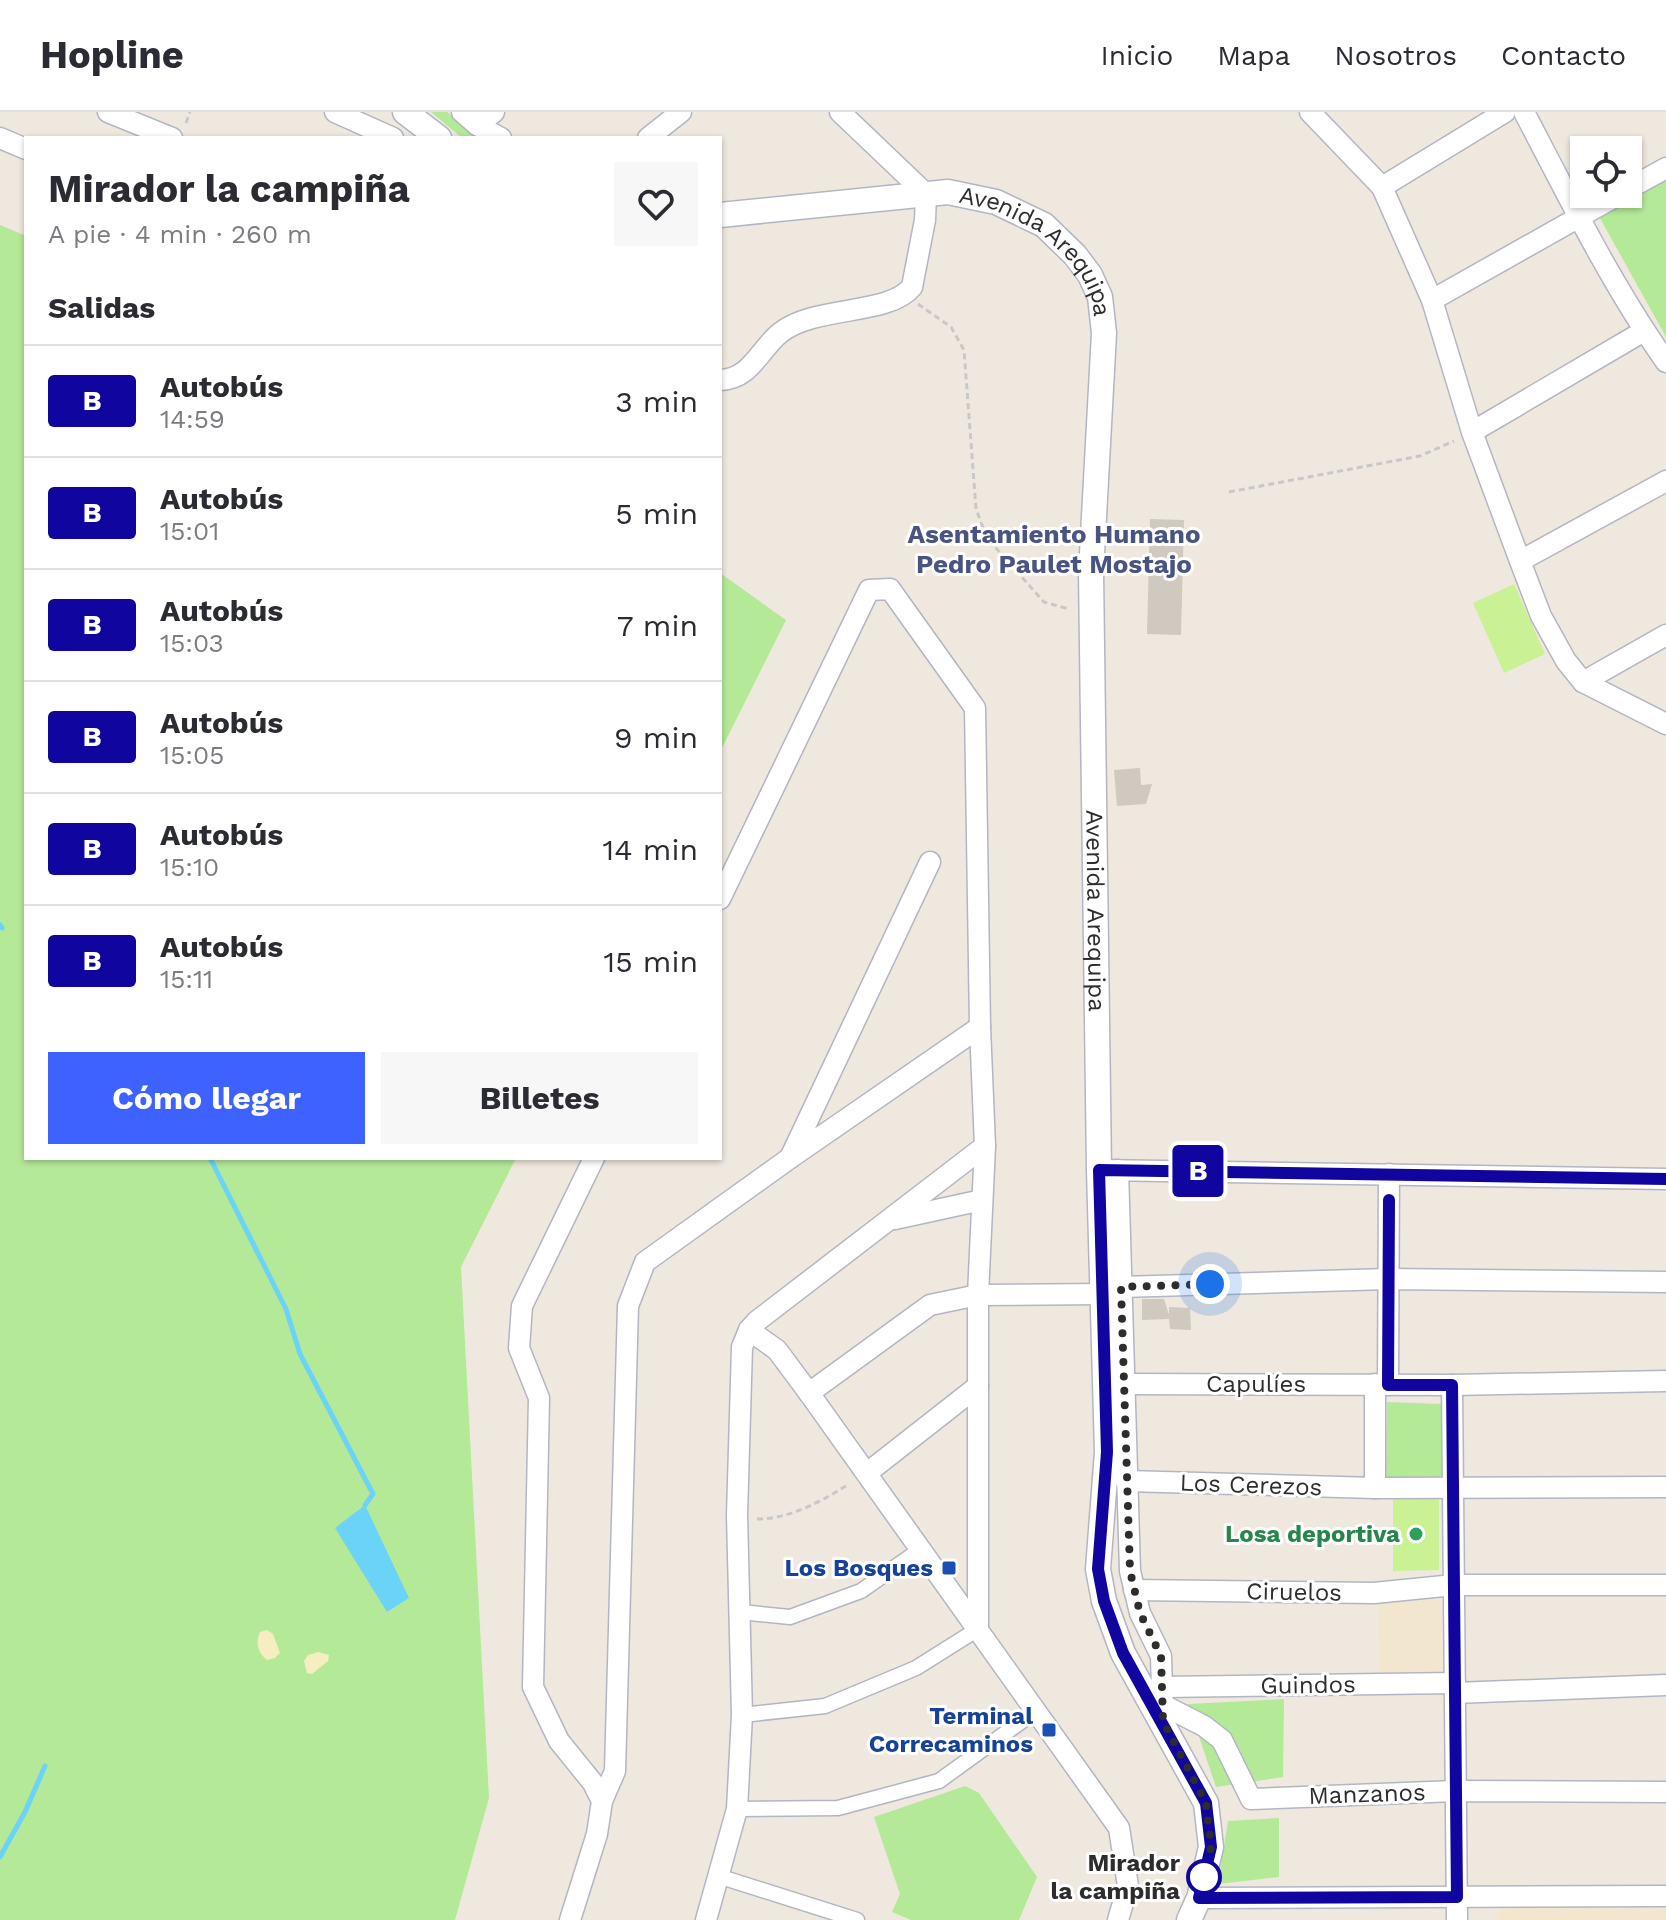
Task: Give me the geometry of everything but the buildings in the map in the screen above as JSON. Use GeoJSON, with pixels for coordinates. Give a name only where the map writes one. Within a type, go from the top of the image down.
{"type":"FeatureCollection","features":[{"type":"Feature","properties":{"kind":"street"},"geometry":{"type":"LineString","coordinates":[[108,112],[167,136]]}},
{"type":"Feature","properties":{"kind":"street"},"geometry":{"type":"LineString","coordinates":[[335,112],[389,136]]}},
{"type":"Feature","properties":{"kind":"street"},"geometry":{"type":"LineString","coordinates":[[405,112],[436,136]]}},
{"type":"Feature","properties":{"kind":"street"},"geometry":{"type":"LineString","coordinates":[[470,119],[494,112]]}},
{"type":"Feature","properties":{"kind":"street"},"geometry":{"type":"LineString","coordinates":[[651,136],[681,112]]}},
{"type":"Feature","properties":{"kind":"street"},"geometry":{"type":"LineString","coordinates":[[722,380],[747,372],[783,330],[805,318],[905,295],[912,287],[925,220],[926,194],[840,112]]}},
{"type":"Feature","properties":{"kind":"street"},"geometry":{"type":"LineString","coordinates":[[1310,112],[1382,187],[1432,300],[1472,432],[1541,616],[1566,661],[1583,682],[1666,724]]}},
{"type":"Feature","properties":{"kind":"street"},"geometry":{"type":"LineString","coordinates":[[1382,187],[1505,112]]}},
{"type":"Feature","properties":{"kind":"street"},"geometry":{"type":"LineString","coordinates":[[1524,112],[1579,217],[1644,331],[1666,362]]}},
{"type":"Feature","properties":{"kind":"street"},"geometry":{"type":"LineString","coordinates":[[470,119],[498,136]]}},
{"type":"Feature","properties":{"kind":"street"},"geometry":{"type":"LineString","coordinates":[[0,138],[24,148]]}},
{"type":"Feature","properties":{"kind":"street"},"geometry":{"type":"LineString","coordinates":[[1642,181],[1666,168]]}},
{"type":"Feature","properties":{"kind":"street","name":"Avenida Arequipa"},"geometry":{"type":"LineString","coordinates":[[722,215],[948,192],[996,202],[1044,225],[1075,255],[1090,275],[1100,297],[1104,333],[1091,572],[1112,1290],[1107,1452],[1098,1569],[1104,1601],[1123,1653],[1163,1704],[1206,1803],[1211,1847],[1194,1909]]}},
{"type":"Feature","properties":{"kind":"street"},"geometry":{"type":"LineString","coordinates":[[1432,300],[1595,208]]}},
{"type":"Feature","properties":{"kind":"street"},"geometry":{"type":"LineString","coordinates":[[1472,432],[1644,331]]}},
{"type":"Feature","properties":{"kind":"street"},"geometry":{"type":"LineString","coordinates":[[1520,561],[1666,481]]}},
{"type":"Feature","properties":{"kind":"street"},"geometry":{"type":"LineString","coordinates":[[722,895],[869,590],[890,589],[975,708],[985,1146],[978,1295],[978,1629]]}},
{"type":"Feature","properties":{"kind":"street"},"geometry":{"type":"LineString","coordinates":[[1583,682],[1666,635]]}},
{"type":"Feature","properties":{"kind":"street"},"geometry":{"type":"LineString","coordinates":[[790,1158],[930,862]]}},
{"type":"Feature","properties":{"kind":"street"},"geometry":{"type":"LineString","coordinates":[[570,1920],[597,1834],[602,1801],[615,1771],[628,1306],[645,1262],[980,1027]]}},
{"type":"Feature","properties":{"kind":"street"},"geometry":{"type":"LineString","coordinates":[[706,1920],[737,1809],[742,1715],[737,1515],[742,1347],[749,1330],[757,1321],[985,1146]]}},
{"type":"Feature","properties":{"kind":"street"},"geometry":{"type":"LineString","coordinates":[[593,1160],[522,1306],[519,1348],[539,1398],[533,1687],[559,1741],[593,1783],[602,1801]]}},
{"type":"Feature","properties":{"kind":"street"},"geometry":{"type":"LineString","coordinates":[[1109,1170],[1666,1179]]}},
{"type":"Feature","properties":{"kind":"street"},"geometry":{"type":"LineString","coordinates":[[1375,1488],[1388,1279],[1389,1174]]}},
{"type":"Feature","properties":{"kind":"street"},"geometry":{"type":"LineString","coordinates":[[887,1221],[982,1200]]}},
{"type":"Feature","properties":{"kind":"street"},"geometry":{"type":"LineString","coordinates":[[809,1393],[930,1305],[978,1295],[1388,1279],[1666,1282]]}},
{"type":"Feature","properties":{"kind":"street"},"geometry":{"type":"LineString","coordinates":[[1112,1290],[1124,1384],[1130,1571],[1140,1613],[1161,1656],[1163,1704]]}},
{"type":"Feature","properties":{"kind":"street"},"geometry":{"type":"LineString","coordinates":[[749,1330],[777,1350],[809,1393],[1119,1828],[1128,1886],[1118,1920]]}},
{"type":"Feature","properties":{"kind":"street","name":"Capulíes"},"geometry":{"type":"LineString","coordinates":[[1124,1384],[1452,1385],[1666,1381]]}},
{"type":"Feature","properties":{"kind":"street"},"geometry":{"type":"LineString","coordinates":[[1452,1385],[1457,1920]]}},
{"type":"Feature","properties":{"kind":"street"},"geometry":{"type":"LineString","coordinates":[[867,1473],[978,1386]]}},
{"type":"Feature","properties":{"kind":"street","name":"Los Cerezos"},"geometry":{"type":"LineString","coordinates":[[1126,1481],[1375,1488],[1666,1487]]}},
{"type":"Feature","properties":{"kind":"street"},"geometry":{"type":"LineString","coordinates":[[740,1612],[790,1617],[861,1591],[921,1549]]}},
{"type":"Feature","properties":{"kind":"street","name":"Ciruelos"},"geometry":{"type":"LineString","coordinates":[[1134,1590],[1374,1593],[1454,1585],[1666,1585]]}},
{"type":"Feature","properties":{"kind":"street"},"geometry":{"type":"LineString","coordinates":[[742,1715],[825,1706],[916,1668],[978,1629]]}},
{"type":"Feature","properties":{"kind":"street","name":"Guindos"},"geometry":{"type":"LineString","coordinates":[[1163,1704],[1455,1688],[1666,1685]]}},
{"type":"Feature","properties":{"kind":"street","name":"Manzanos"},"geometry":{"type":"LineString","coordinates":[[1163,1704],[1204,1726],[1222,1740],[1251,1799],[1456,1791],[1666,1792]]}},
{"type":"Feature","properties":{"kind":"street"},"geometry":{"type":"LineString","coordinates":[[737,1809],[838,1808],[939,1781],[1036,1711]]}},
{"type":"Feature","properties":{"kind":"street"},"geometry":{"type":"LineString","coordinates":[[718,1876],[857,1920]]}},
{"type":"Feature","properties":{"kind":"street"},"geometry":{"type":"LineString","coordinates":[[1194,1909],[1457,1897],[1666,1896]]}},
{"type":"Feature","properties":{"kind":"path"},"geometry":{"type":"LineString","coordinates":[[905,295],[951,327],[964,350],[976,509],[987,538],[1044,602],[1092,616]]}},
{"type":"Feature","properties":{"kind":"path"},"geometry":{"type":"LineString","coordinates":[[1229,492],[1420,456],[1472,432]]}},
{"type":"Feature","properties":{"kind":"path"},"geometry":{"type":"LineString","coordinates":[[737,1515],[760,1520],[786,1514],[822,1501],[867,1473]]}},
{"type":"Feature","properties":{"kind":"shaded area"},"geometry":{"type":"Polygon","coordinates":[[[1440,1600],[1442,1671],[1380,1673],[1378,1602],[1440,1600]]]}},
{"type":"Feature","properties":{"kind":"shaded area"},"geometry":{"type":"Polygon","coordinates":[[[1505,1907],[1666,1909],[1666,1920],[1493,1920],[1505,1907]]]}},
{"type":"Feature","properties":{"kind":"green space"},"geometry":{"type":"Polygon","coordinates":[[[431,112],[447,112],[476,136],[460,136],[431,112]]]}},
{"type":"Feature","properties":{"kind":"green space"},"geometry":{"type":"Polygon","coordinates":[[[1666,172],[1666,337],[1596,211],[1601,208],[1642,208],[1642,185],[1666,172]]]}},
{"type":"Feature","properties":{"kind":"green space"},"geometry":{"type":"Polygon","coordinates":[[[0,225],[24,235],[24,1160],[515,1160],[461,1267],[489,1798],[455,1920],[0,1920],[0,225]]]}},
{"type":"Feature","properties":{"kind":"green space"},"geometry":{"type":"Polygon","coordinates":[[[722,574],[786,620],[722,748],[722,574]]]}},
{"type":"Feature","properties":{"kind":"green space"},"geometry":{"type":"Polygon","coordinates":[[[1514,584],[1545,654],[1504,673],[1473,603],[1514,584]]]}},
{"type":"Feature","properties":{"kind":"green space"},"geometry":{"type":"Polygon","coordinates":[[[1387,1402],[1442,1404],[1445,1482],[1386,1482],[1387,1402]]]}},
{"type":"Feature","properties":{"kind":"green space","name":"Losa deportiva"},"geometry":{"type":"Polygon","coordinates":[[[1393,1497],[1439,1497],[1439,1570],[1393,1571],[1393,1497]]]}},
{"type":"Feature","properties":{"kind":"green space"},"geometry":{"type":"Polygon","coordinates":[[[1284,1699],[1283,1777],[1216,1787],[1188,1704],[1284,1699]]]}},
{"type":"Feature","properties":{"kind":"green space"},"geometry":{"type":"Polygon","coordinates":[[[965,1786],[979,1793],[1037,1877],[1019,1920],[911,1920],[892,1912],[900,1894],[874,1817],[965,1786]]]}},
{"type":"Feature","properties":{"kind":"green space"},"geometry":{"type":"Polygon","coordinates":[[[1279,1818],[1279,1877],[1218,1884],[1228,1821],[1279,1818]]]}},
{"type":"Feature","properties":{"kind":"sand"},"geometry":{"type":"Polygon","coordinates":[[[267,1630],[273,1634],[280,1653],[267,1660],[261,1654],[258,1636],[267,1630]]]}},
{"type":"Feature","properties":{"kind":"sand"},"geometry":{"type":"Polygon","coordinates":[[[318,1652],[329,1655],[328,1661],[312,1674],[307,1673],[304,1661],[308,1655],[318,1652]]]}},
{"type":"Feature","properties":{"kind":"water"},"geometry":{"type":"Polygon","coordinates":[[[365,1505],[409,1598],[387,1612],[335,1528],[365,1505]]]}},
{"type":"Feature","properties":{"kind":"waterway"},"geometry":{"type":"LineString","coordinates":[[211,1160],[286,1309],[300,1354],[373,1494],[365,1505]]}},
{"type":"Feature","properties":{"kind":"waterway"},"geometry":{"type":"LineString","coordinates":[[0,1857],[25,1812],[45,1766]]}},
{"type":"Feature","properties":{"kind":"bus line","name":"B"},"geometry":{"type":"LineString","coordinates":[[1389,1200],[1388,1385],[1452,1385],[1457,1897],[1199,1898],[1211,1847],[1206,1803],[1123,1653],[1104,1601],[1098,1569],[1107,1452],[1099,1170],[1666,1179]]}},
{"type":"Feature","properties":{"kind":"place","name":"Losa deportiva"},"geometry":{"type":"Point","coordinates":[1416,1534]}},
{"type":"Feature","properties":{"kind":"place","name":"Los Bosques"},"geometry":{"type":"Point","coordinates":[949,1568]}},
{"type":"Feature","properties":{"kind":"place","name":"Terminal Correcaminos"},"geometry":{"type":"Point","coordinates":[1049,1730]}},
{"type":"Feature","properties":{"kind":"place","name":"Mirador la campiña"},"geometry":{"type":"Point","coordinates":[1204,1877]}},
{"type":"Feature","properties":{"kind":"district","name":"Asentamiento Humano Pedro Paulet Mostajo"},"geometry":{"type":"Point","coordinates":[1054,549]}},
{"type":"Feature","properties":{"kind":"route"},"geometry":{"type":"LineString","coordinates":[[1204,1877],[1211,1847],[1206,1803],[1163,1721],[1161,1656],[1140,1613],[1130,1571],[1121,1287],[1210,1284]]}}]}
